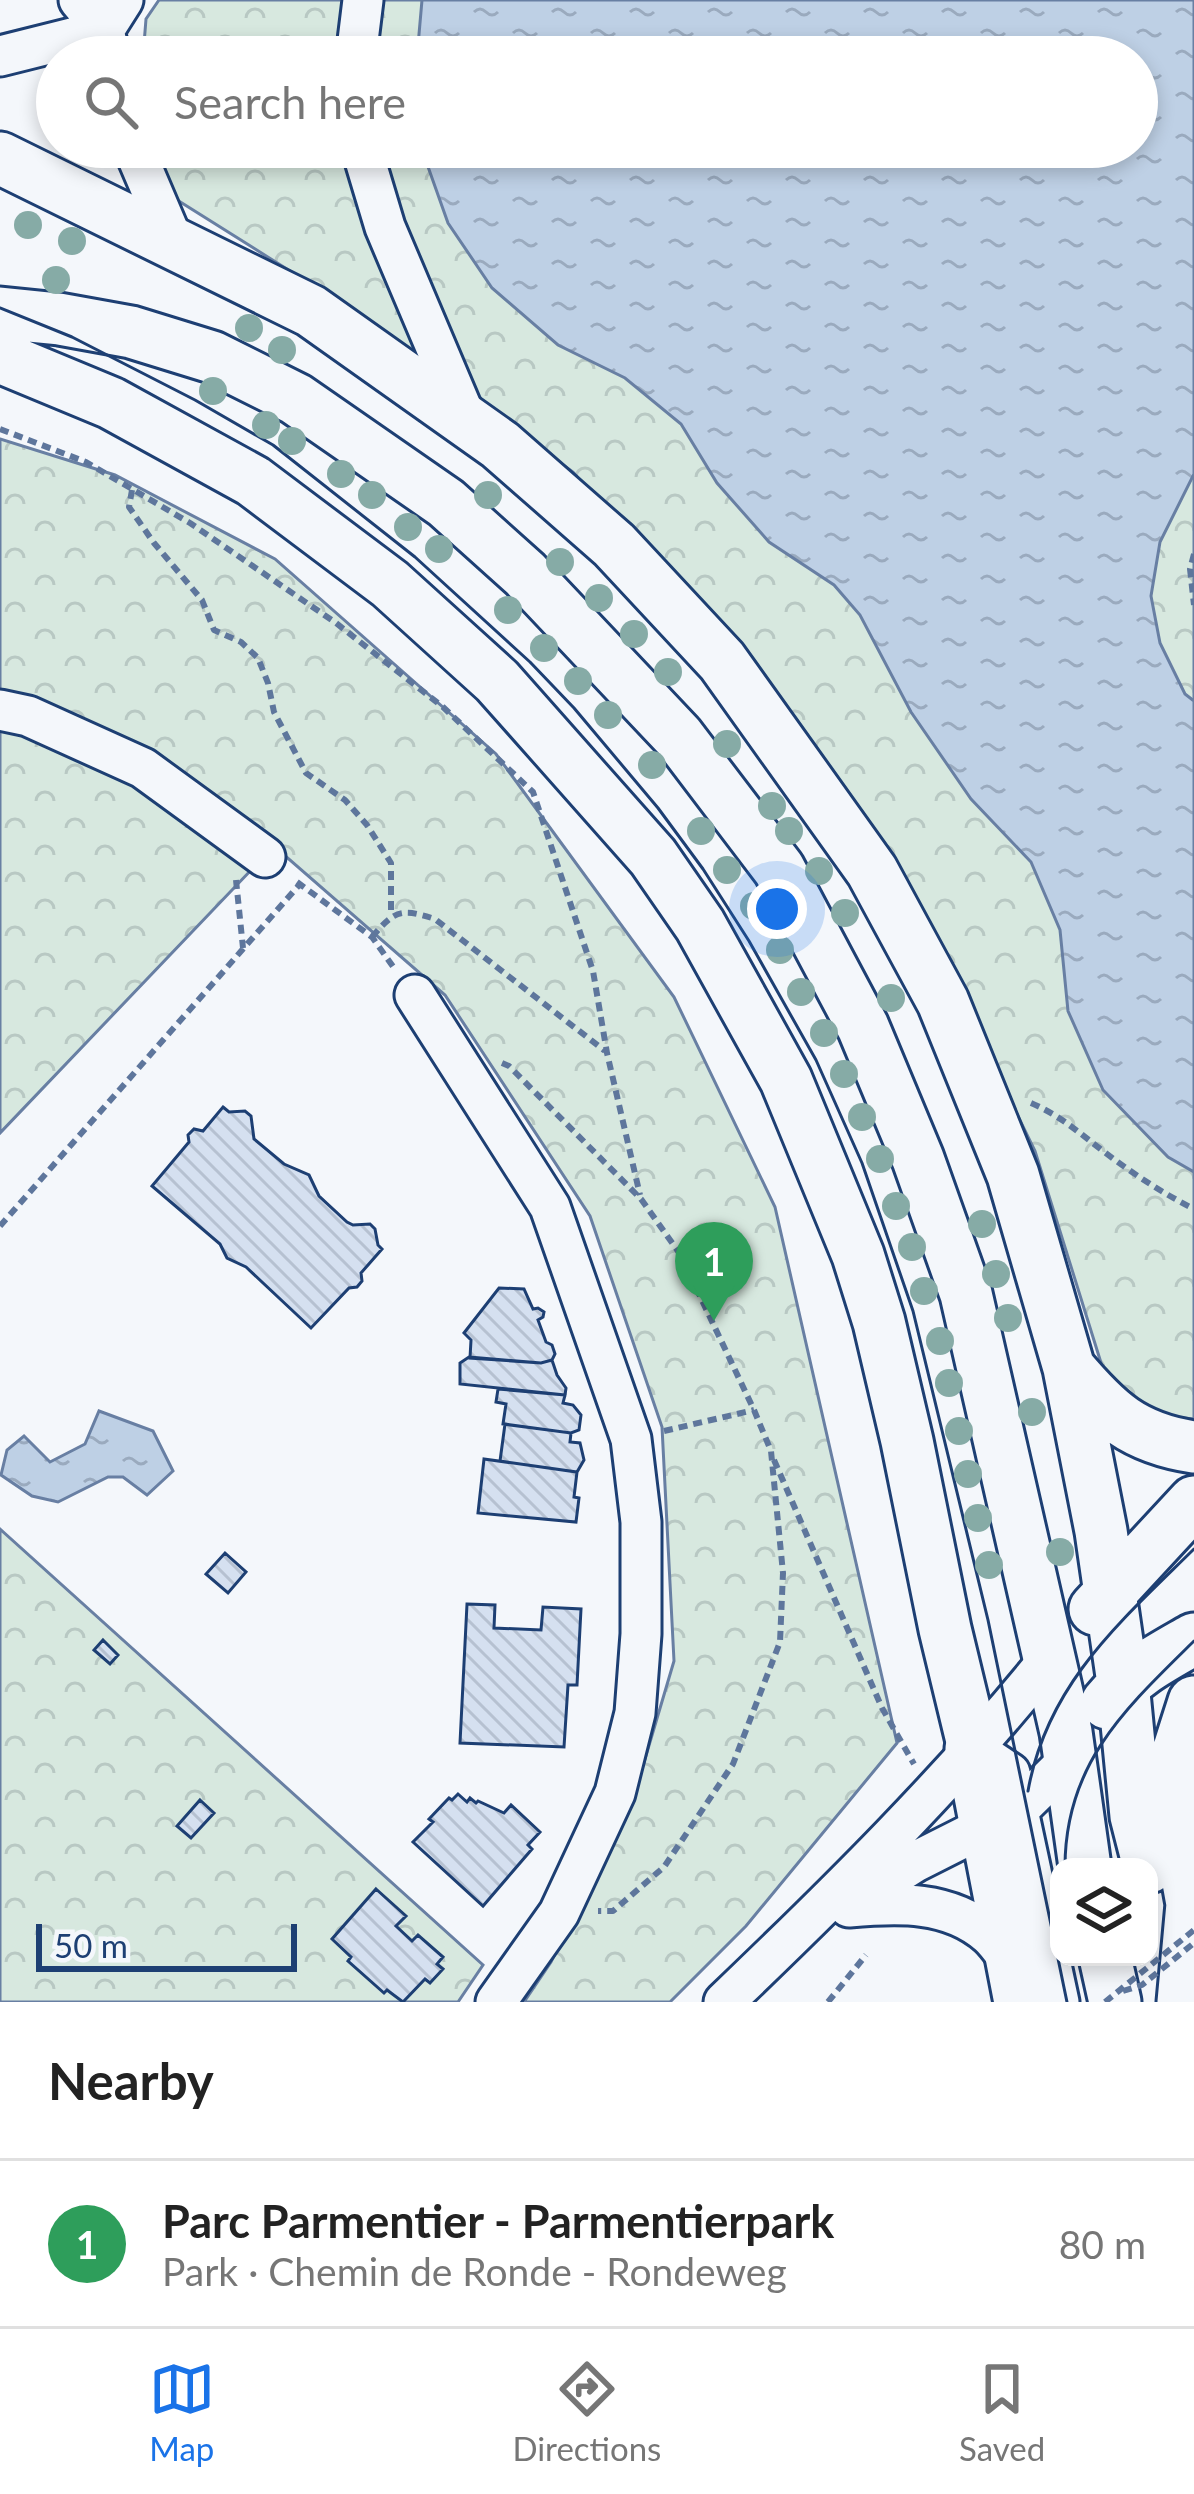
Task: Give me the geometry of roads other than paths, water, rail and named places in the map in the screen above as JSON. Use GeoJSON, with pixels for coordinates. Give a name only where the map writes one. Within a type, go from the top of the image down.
{"type":"FeatureCollection","features":[{"type":"Feature","properties":{"kind":"highway"},"geometry":{"type":"LineString","coordinates":[[974,1749],[1003,1817],[1032,1991]]}},
{"type":"Feature","properties":{"kind":"main road"},"geometry":{"type":"LineString","coordinates":[[0,158],[311,311],[500,446],[614,545],[722,661],[872,871],[943,1002],[1013,1175],[1069,1367],[1101,1531],[1136,1816],[1147,1858]]}},
{"type":"Feature","properties":{"kind":"main road"},"geometry":{"type":"LineString","coordinates":[[0,313],[131,332],[212,357],[296,399],[446,502],[525,574],[678,736],[779,869],[863,1027],[918,1159],[966,1294],[1050,1658],[1084,1858]]}},
{"type":"Feature","properties":{"kind":"main road"},"geometry":{"type":"LineString","coordinates":[[0,357],[111,403],[253,481],[390,584],[497,681],[653,857],[700,925],[786,1079],[858,1255],[907,1441],[974,1749]]}},
{"type":"Feature","properties":{"kind":"main road"},"geometry":{"type":"LineString","coordinates":[[1069,1367],[1120,1421],[1153,1437],[1194,1448]]}},
{"type":"Feature","properties":{"kind":"main road"},"geometry":{"type":"LineString","coordinates":[[1050,1658],[1194,1502]]}},
{"type":"Feature","properties":{"kind":"main road"},"geometry":{"type":"LineString","coordinates":[[1070,1759],[1123,1683],[1194,1639]]}},
{"type":"Feature","properties":{"kind":"main road"},"geometry":{"type":"LineString","coordinates":[[1183,2002],[1192,1904],[1172,1793],[1177,1755],[1194,1702]]}},
{"type":"Feature","properties":{"kind":"main road"},"geometry":{"type":"LineString","coordinates":[[1158,1903],[1183,2002]]}},
{"type":"Feature","properties":{"kind":"street"},"geometry":{"type":"LineString","coordinates":[[359,36],[363,0]]}},
{"type":"Feature","properties":{"kind":"street"},"geometry":{"type":"LineString","coordinates":[[61,36],[104,22]]}},
{"type":"Feature","properties":{"kind":"street"},"geometry":{"type":"LineString","coordinates":[[0,56],[36,44]]}},
{"type":"Feature","properties":{"kind":"street"},"geometry":{"type":"LineString","coordinates":[[143,168],[173,241]]}},
{"type":"Feature","properties":{"kind":"street"},"geometry":{"type":"LineString","coordinates":[[368,168],[385,226],[468,423]]}},
{"type":"Feature","properties":{"kind":"street"},"geometry":{"type":"LineString","coordinates":[[0,710],[28,716],[143,767],[265,856]]}},
{"type":"Feature","properties":{"kind":"street"},"geometry":{"type":"LineString","coordinates":[[415,995],[550,1207],[631,1438],[641,1522],[635,1713],[614,1793],[559,1913],[496,2002]]}},
{"type":"Feature","properties":{"kind":"street"},"geometry":{"type":"LineString","coordinates":[[724,2002],[974,1749],[1050,1658]]}},
{"type":"Feature","properties":{"kind":"street"},"geometry":{"type":"LineString","coordinates":[[791,1938],[914,1862],[1003,1817],[1070,1759]]}},
{"type":"Feature","properties":{"kind":"street"},"geometry":{"type":"LineString","coordinates":[[843,1907],[900,1903],[937,1909],[989,1935],[1032,1991]]}},
{"type":"Feature","properties":{"kind":"water"},"geometry":{"type":"Polygon","coordinates":[[[422,0],[1194,0],[1194,474],[1160,542],[1151,596],[1160,643],[1185,694],[1194,701],[1194,1172],[1168,1157],[1103,1090],[1068,1011],[1060,930],[1031,862],[971,799],[911,712],[860,615],[834,585],[769,542],[717,483],[681,424],[625,378],[558,345],[492,288],[448,223],[428,168],[1158,168],[1158,36],[419,36],[422,0]]]}},
{"type":"Feature","properties":{"kind":"water"},"geometry":{"type":"Polygon","coordinates":[[[99,1411],[153,1431],[173,1471],[147,1495],[123,1477],[108,1477],[58,1502],[32,1496],[1,1475],[7,1450],[24,1436],[50,1462],[85,1444],[99,1411]]]}},
{"type":"Feature","properties":{"kind":"tram line"},"geometry":{"type":"LineString","coordinates":[[0,308],[72,337],[273,445],[415,557],[574,708],[658,808],[749,941],[816,1060],[862,1163],[913,1311],[988,1620],[1067,2002]]}},
{"type":"Feature","properties":{"kind":"tram line"},"geometry":{"type":"LineString","coordinates":[[1028,1791],[1038,1753],[1069,1687],[1114,1629],[1194,1549]]}},
{"type":"Feature","properties":{"kind":"tram line"},"geometry":{"type":"LineString","coordinates":[[1066,1858],[1076,1797],[1088,1767],[1123,1715],[1194,1641]]}},
{"type":"Feature","properties":{"kind":"place","name":"Parc Parmentier - Parmentierpark"},"geometry":{"type":"Point","coordinates":[714,1321]}}]}
